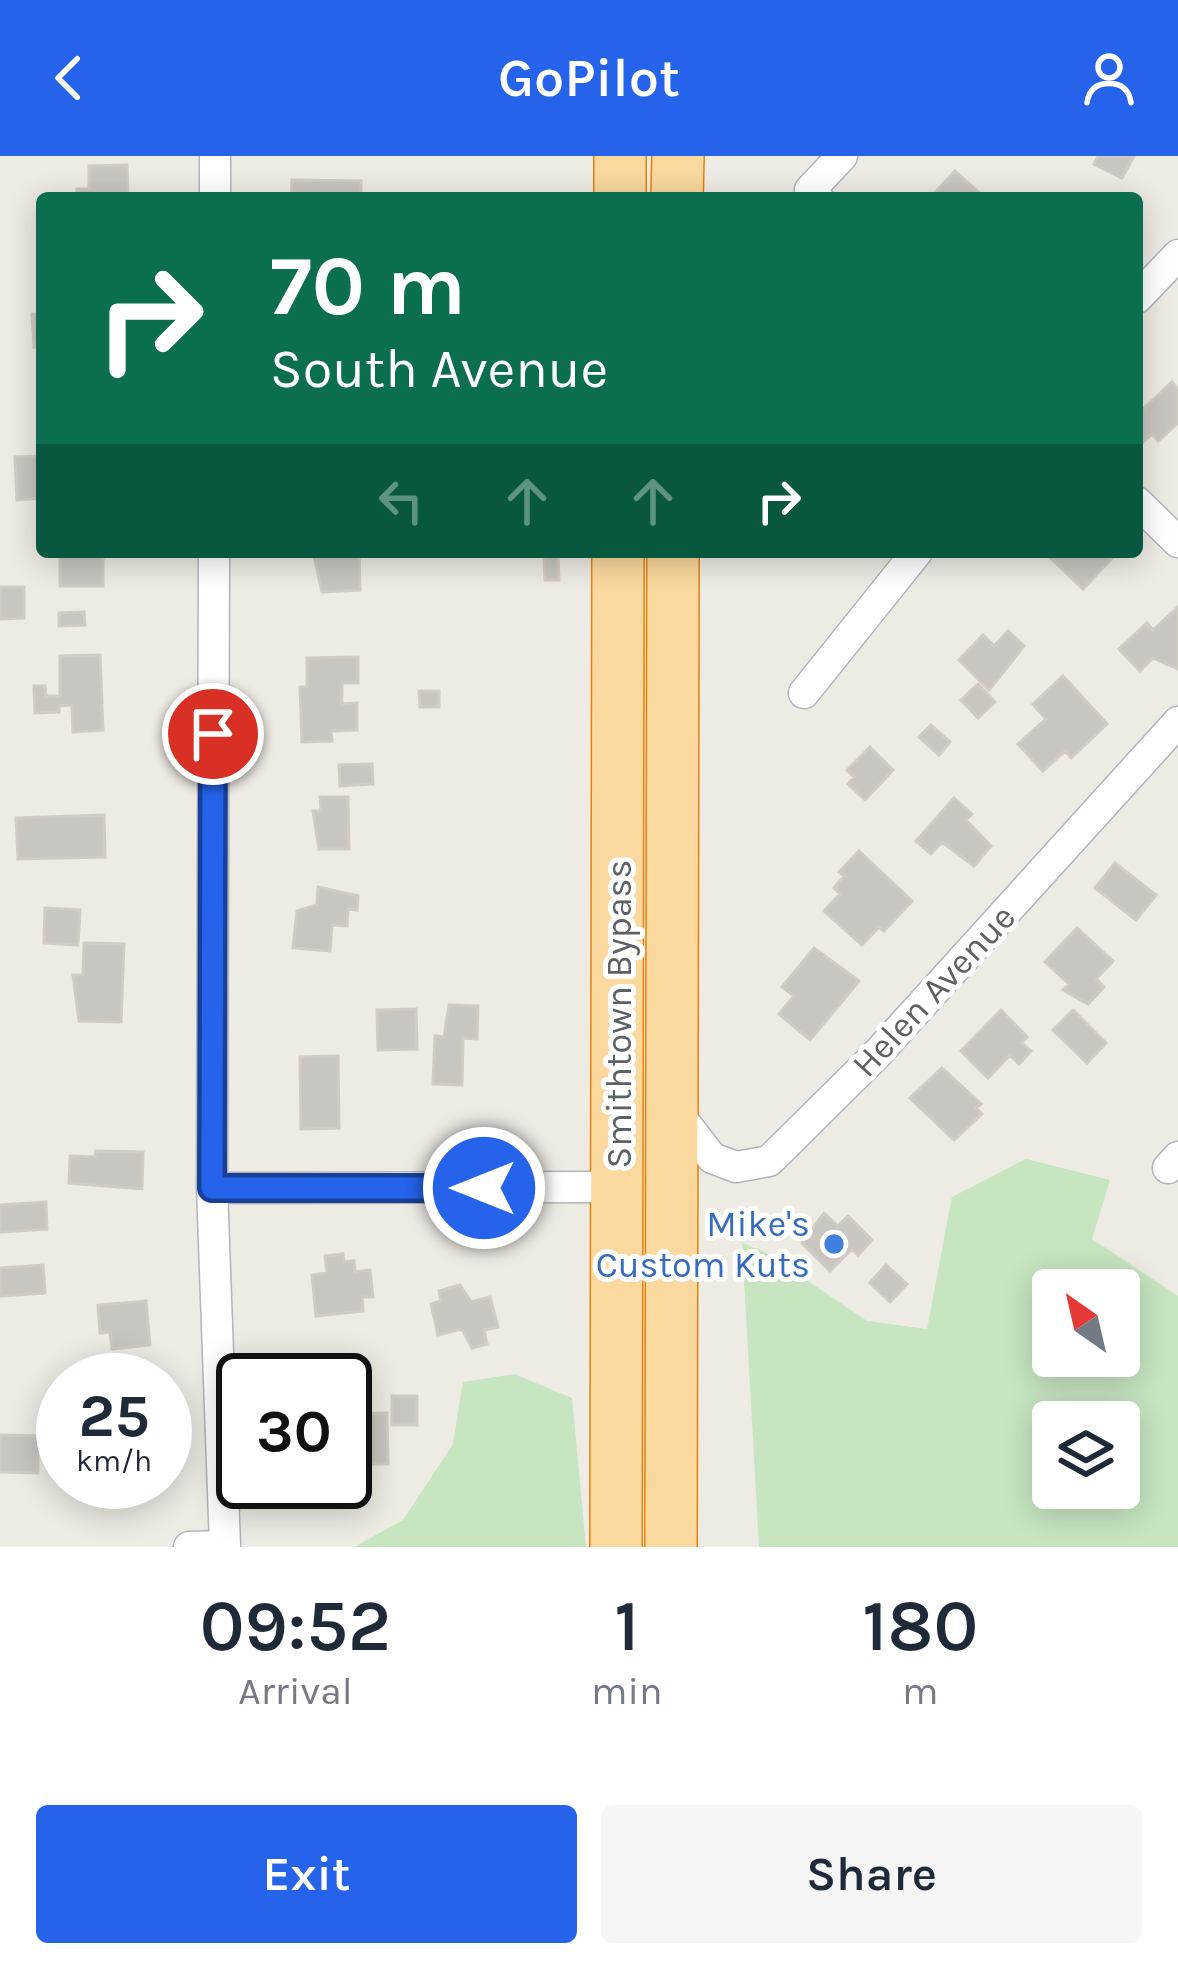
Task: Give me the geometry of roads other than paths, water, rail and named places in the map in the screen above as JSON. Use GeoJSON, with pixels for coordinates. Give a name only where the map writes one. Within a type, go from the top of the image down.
{"type":"FeatureCollection","features":[{"type":"Feature","properties":{"kind":"highway"},"geometry":{"type":"LineString","coordinates":[[620,156],[620,192]]}},
{"type":"Feature","properties":{"kind":"highway"},"geometry":{"type":"LineString","coordinates":[[677,192],[678,156]]}},
{"type":"Feature","properties":{"kind":"highway","name":"Smithtown Bypass"},"geometry":{"type":"LineString","coordinates":[[616,1547],[618,558]]}},
{"type":"Feature","properties":{"kind":"highway","name":"Smithtown Bypass"},"geometry":{"type":"LineString","coordinates":[[671,1547],[673,558]]}},
{"type":"Feature","properties":{"kind":"street"},"geometry":{"type":"LineString","coordinates":[[215,156],[215,192]]}},
{"type":"Feature","properties":{"kind":"street"},"geometry":{"type":"LineString","coordinates":[[815,192],[842,156]]}},
{"type":"Feature","properties":{"kind":"street"},"geometry":{"type":"LineString","coordinates":[[1143,292],[1178,255]]}},
{"type":"Feature","properties":{"kind":"street"},"geometry":{"type":"LineString","coordinates":[[1143,508],[1178,542]]}},
{"type":"Feature","properties":{"kind":"street"},"geometry":{"type":"LineString","coordinates":[[190,1547],[225,1546],[212,1188],[214,558]]}},
{"type":"Feature","properties":{"kind":"street"},"geometry":{"type":"LineString","coordinates":[[804,693],[912,558]]}},
{"type":"Feature","properties":{"kind":"street","name":"Helen Avenue"},"geometry":{"type":"LineString","coordinates":[[672,1106],[712,1158],[736,1166],[769,1161],[878,1054],[1178,722]]}},
{"type":"Feature","properties":{"kind":"street"},"geometry":{"type":"LineString","coordinates":[[212,1188],[618,1187]]}},
{"type":"Feature","properties":{"kind":"place","name":"Mike's Custom Kuts"},"geometry":{"type":"Point","coordinates":[834,1244]}}]}
